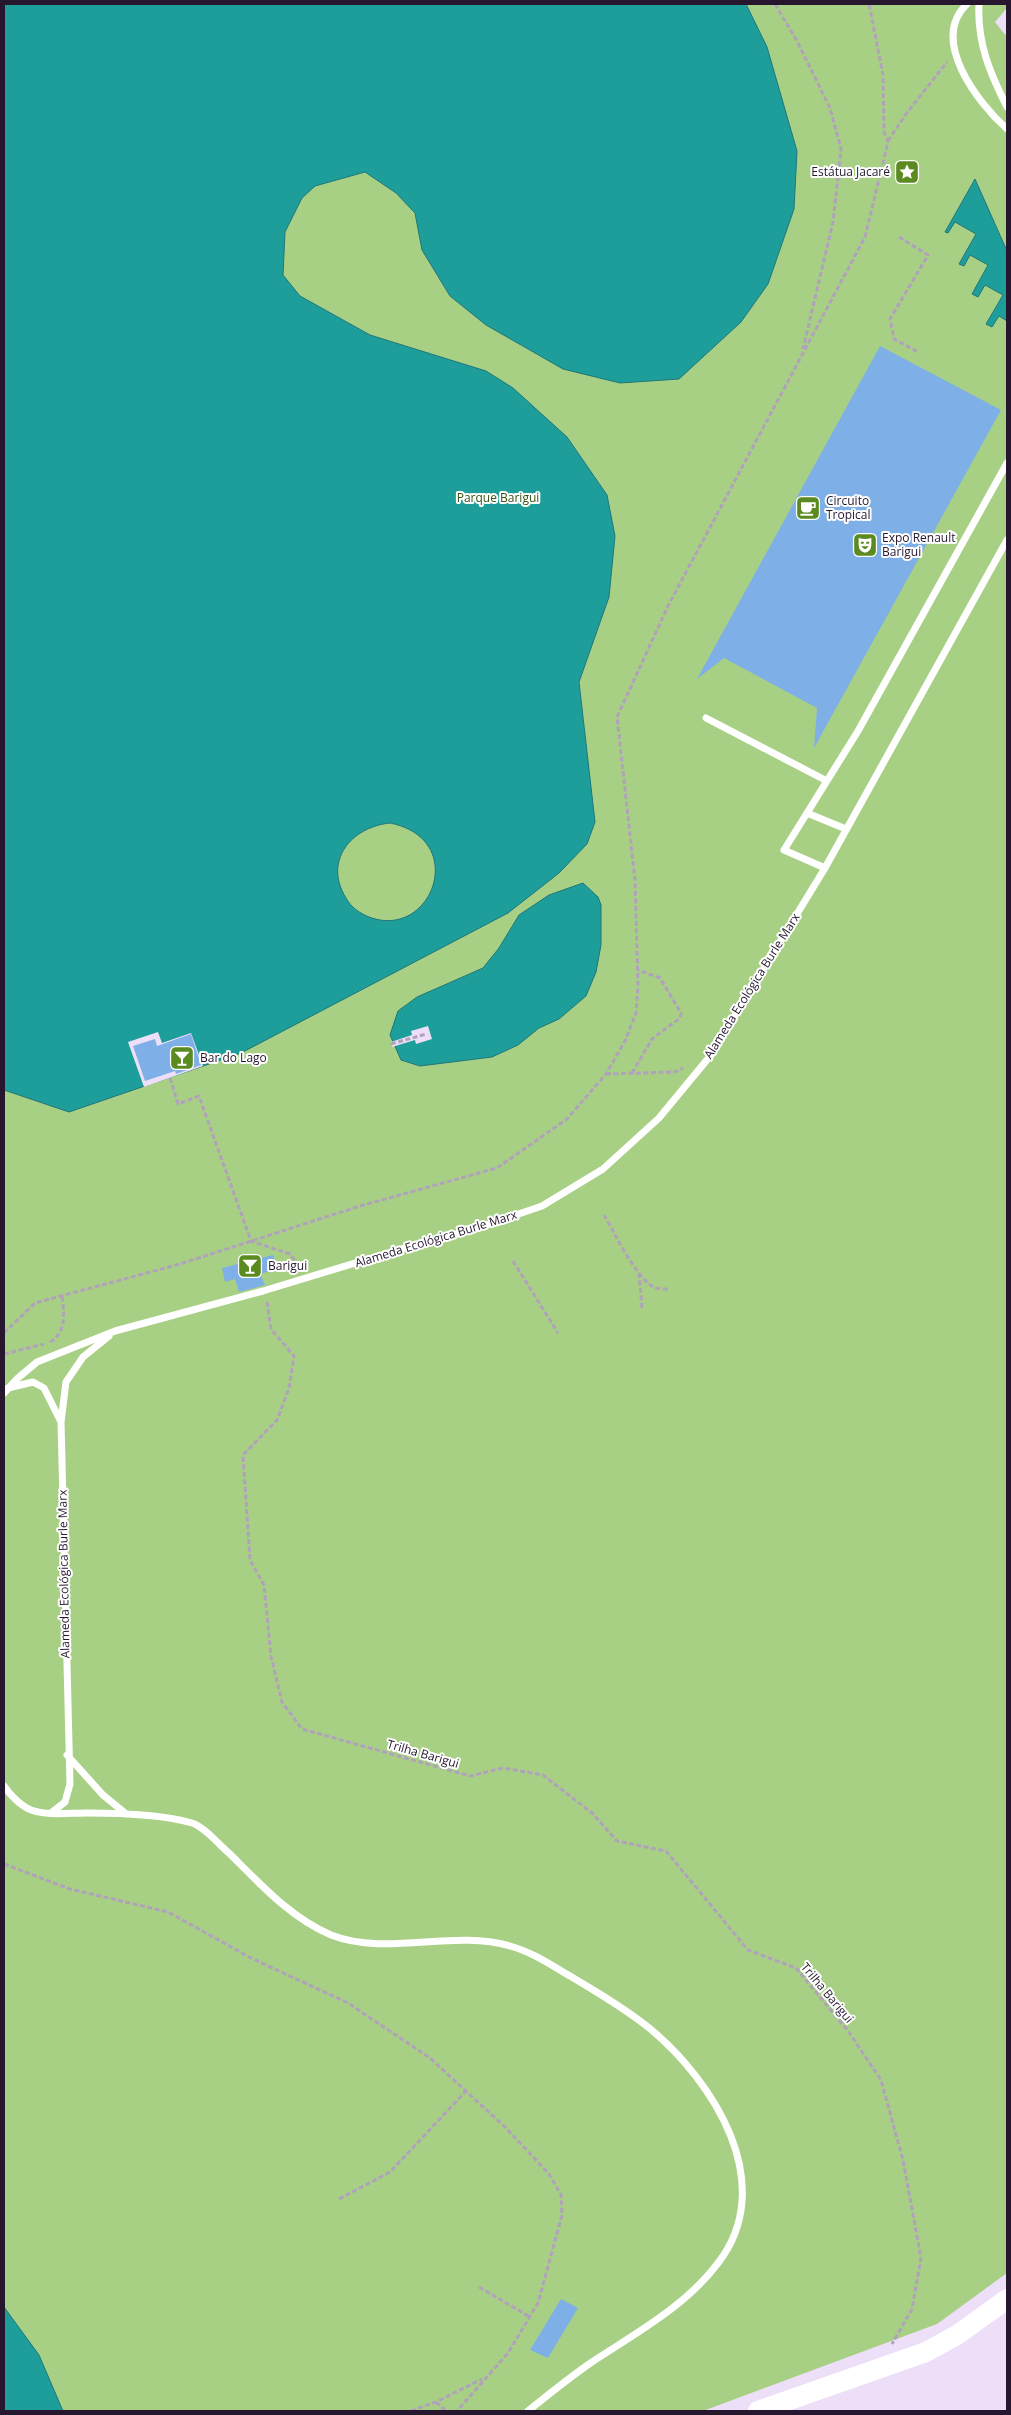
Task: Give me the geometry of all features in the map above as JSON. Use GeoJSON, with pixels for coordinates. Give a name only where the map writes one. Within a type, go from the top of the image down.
{"type":"FeatureCollection","features":[{"type":"Feature","properties":{"kind":"main road"},"geometry":{"type":"LineString","coordinates":[[758,2411],[941,2345],[977,2322],[1007,2299]]}},
{"type":"Feature","properties":{"kind":"lane"},"geometry":{"type":"LineString","coordinates":[[967,4],[956,21],[953,36],[955,52],[961,71],[983,103],[1007,129]]}},
{"type":"Feature","properties":{"kind":"lane"},"geometry":{"type":"LineString","coordinates":[[979,4],[978,24],[988,69],[1007,107]]}},
{"type":"Feature","properties":{"kind":"lane"},"geometry":{"type":"LineString","coordinates":[[825,868],[784,850],[858,731],[1007,464]]}},
{"type":"Feature","properties":{"kind":"lane","name":"Alameda Ecológica Burle Marx"},"geometry":{"type":"LineString","coordinates":[[5,1391],[37,1362],[115,1332],[264,1291],[411,1246],[472,1230],[542,1206],[603,1170],[659,1118],[711,1055],[825,868],[1007,540]]}},
{"type":"Feature","properties":{"kind":"lane"},"geometry":{"type":"LineString","coordinates":[[706,718],[827,781]]}},
{"type":"Feature","properties":{"kind":"lane"},"geometry":{"type":"LineString","coordinates":[[807,812],[846,830]]}},
{"type":"Feature","properties":{"kind":"lane","name":"Alameda Ecológica Burle Marx"},"geometry":{"type":"LineString","coordinates":[[50,1813],[65,1802],[70,1784],[67,1755],[61,1422],[66,1382],[83,1357],[115,1332]]}},
{"type":"Feature","properties":{"kind":"lane"},"geometry":{"type":"LineString","coordinates":[[5,1391],[33,1382],[44,1388],[61,1422]]}},
{"type":"Feature","properties":{"kind":"lane"},"geometry":{"type":"LineString","coordinates":[[67,1755],[103,1795],[125,1813]]}},
{"type":"Feature","properties":{"kind":"lane"},"geometry":{"type":"LineString","coordinates":[[4,1786],[10,1794],[30,1810],[50,1813],[125,1813],[195,1824],[281,1903],[330,1934],[352,1941],[377,1943],[497,1942],[530,1953],[596,1991],[649,2028],[699,2080],[718,2109],[734,2143],[742,2171],[744,2197],[741,2222],[732,2243],[718,2263],[681,2301],[567,2380],[528,2411]]}},
{"type":"Feature","properties":{"kind":"path"},"geometry":{"type":"LineString","coordinates":[[775,4],[797,41],[830,108],[841,148],[833,222],[802,355]]}},
{"type":"Feature","properties":{"kind":"path"},"geometry":{"type":"LineString","coordinates":[[869,4],[882,75],[884,132],[888,142]]}},
{"type":"Feature","properties":{"kind":"path"},"geometry":{"type":"LineString","coordinates":[[4,1333],[35,1303],[180,1264],[360,1206],[497,1168],[567,1119],[606,1074],[625,1041],[636,1013],[638,970],[635,880],[617,717],[668,606],[866,236],[888,142],[906,114],[955,52]]}},
{"type":"Feature","properties":{"kind":"path"},"geometry":{"type":"LineString","coordinates":[[899,237],[928,255],[890,319],[894,340],[918,352]]}},
{"type":"Feature","properties":{"kind":"path"},"geometry":{"type":"LineString","coordinates":[[632,1073],[652,1039],[680,1018],[681,1013],[660,978],[638,970]]}},
{"type":"Feature","properties":{"kind":"path"},"geometry":{"type":"LineString","coordinates":[[391,1044],[426,1034]]}},
{"type":"Feature","properties":{"kind":"path"},"geometry":{"type":"LineString","coordinates":[[606,1074],[675,1072],[684,1067]]}},
{"type":"Feature","properties":{"kind":"path"},"geometry":{"type":"LineString","coordinates":[[170,1078],[178,1104],[199,1096],[251,1241]]}},
{"type":"Feature","properties":{"kind":"path"},"geometry":{"type":"LineString","coordinates":[[604,1215],[624,1252],[639,1272],[655,1288],[668,1289]]}},
{"type":"Feature","properties":{"kind":"path"},"geometry":{"type":"LineString","coordinates":[[251,1241],[290,1254],[308,1278]]}},
{"type":"Feature","properties":{"kind":"path"},"geometry":{"type":"LineString","coordinates":[[513,1261],[558,1333]]}},
{"type":"Feature","properties":{"kind":"path"},"geometry":{"type":"LineString","coordinates":[[639,1272],[642,1308]]}},
{"type":"Feature","properties":{"kind":"path","name":"Trilha Barigui"},"geometry":{"type":"LineString","coordinates":[[264,1291],[271,1329],[294,1356],[289,1388],[277,1420],[243,1455],[250,1560],[264,1585],[271,1656],[282,1702],[302,1729],[460,1774],[470,1776],[503,1768],[543,1775],[592,1813],[617,1841],[666,1851],[748,1950],[796,1968],[848,2031],[881,2080],[903,2160],[921,2258],[912,2309],[878,2369]]}},
{"type":"Feature","properties":{"kind":"path"},"geometry":{"type":"LineString","coordinates":[[4,1354],[47,1344],[55,1339],[61,1331],[64,1320],[62,1296]]}},
{"type":"Feature","properties":{"kind":"path"},"geometry":{"type":"LineString","coordinates":[[4,1864],[70,1890],[168,1912],[251,1958],[348,2003],[430,2058],[505,2127],[549,2174],[561,2195],[562,2214],[538,2303],[508,2353],[484,2378],[457,2411]]}},
{"type":"Feature","properties":{"kind":"path"},"geometry":{"type":"LineString","coordinates":[[339,2199],[390,2172],[466,2091]]}},
{"type":"Feature","properties":{"kind":"path"},"geometry":{"type":"LineString","coordinates":[[479,2287],[530,2316]]}},
{"type":"Feature","properties":{"kind":"path"},"geometry":{"type":"LineString","coordinates":[[411,2411],[436,2402],[484,2378]]}},
{"type":"Feature","properties":{"kind":"path"},"geometry":{"type":"LineString","coordinates":[[436,2402],[446,2411]]}},
{"type":"Feature","properties":{"kind":"green space","name":"Parque Barigui"},"geometry":{"type":"Polygon","coordinates":[[[4,4],[1007,4],[1007,8],[995,22],[1007,37],[1007,2273],[937,2324],[703,2411],[4,2411],[4,4]]]}},
{"type":"Feature","properties":{"kind":"shaded area"},"geometry":{"type":"Polygon","coordinates":[[[4,4],[746,4],[767,47],[797,151],[794,209],[768,284],[741,322],[679,379],[620,383],[563,369],[486,325],[450,296],[422,250],[415,213],[396,193],[365,172],[315,186],[302,198],[285,232],[283,275],[300,296],[370,335],[486,371],[513,388],[567,437],[607,495],[615,536],[609,597],[579,682],[595,822],[587,844],[559,873],[508,913],[241,1053],[69,1112],[4,1090],[4,4]],[[390,823],[376,826],[363,831],[345,848],[340,859],[338,871],[340,884],[348,901],[362,914],[391,921],[410,915],[424,902],[433,885],[435,866],[429,848],[415,833],[390,823]]]}},
{"type":"Feature","properties":{"kind":"shaded area"},"geometry":{"type":"Polygon","coordinates":[[[975,179],[1007,251],[1007,321],[999,316],[992,327],[986,324],[1003,295],[985,285],[978,297],[972,294],[988,265],[970,255],[964,266],[959,264],[976,234],[955,222],[948,233],[945,232],[975,179]]]}},
{"type":"Feature","properties":{"kind":"shaded area"},"geometry":{"type":"Polygon","coordinates":[[[583,883],[598,897],[601,905],[601,945],[596,972],[586,996],[559,1019],[539,1028],[518,1045],[492,1057],[420,1066],[401,1060],[390,1035],[398,1011],[417,997],[483,968],[499,948],[519,915],[549,895],[583,883]]]}},
{"type":"Feature","properties":{"kind":"shaded area"},"geometry":{"type":"Polygon","coordinates":[[[4,2307],[39,2355],[63,2411],[4,2411],[4,2307]]]}},
{"type":"Feature","properties":{"kind":"pier"},"geometry":{"type":"Polygon","coordinates":[[[428,1026],[432,1039],[416,1044],[415,1040],[392,1047],[391,1042],[412,1035],[411,1031],[428,1026]]]}},
{"type":"Feature","properties":{"kind":"pier"},"geometry":{"type":"Polygon","coordinates":[[[158,1032],[162,1043],[191,1033],[203,1066],[144,1087],[128,1042],[158,1032]]]}},
{"type":"Feature","properties":{"kind":"building"},"geometry":{"type":"Polygon","coordinates":[[[880,346],[1001,410],[814,748],[817,708],[724,658],[697,679],[880,346]]]}},
{"type":"Feature","properties":{"kind":"building"},"geometry":{"type":"Polygon","coordinates":[[[191,1034],[201,1065],[176,1074],[175,1071],[145,1081],[133,1046],[155,1039],[157,1046],[191,1034]]]}},
{"type":"Feature","properties":{"kind":"building"},"geometry":{"type":"Polygon","coordinates":[[[273,1255],[278,1269],[260,1274],[265,1285],[239,1292],[235,1279],[225,1282],[222,1268],[273,1255]]]}},
{"type":"Feature","properties":{"kind":"building"},"geometry":{"type":"Polygon","coordinates":[[[561,2299],[578,2308],[548,2358],[530,2350],[561,2299]]]}},
{"type":"Feature","properties":{"kind":"place","name":"Estátua Jacaré"},"geometry":{"type":"Point","coordinates":[907,172]}},
{"type":"Feature","properties":{"kind":"place","name":"Circuito Tropical"},"geometry":{"type":"Point","coordinates":[808,508]}},
{"type":"Feature","properties":{"kind":"place","name":"Expo Renault Barigui"},"geometry":{"type":"Point","coordinates":[865,545]}},
{"type":"Feature","properties":{"kind":"place","name":"Bar do Lago"},"geometry":{"type":"Point","coordinates":[182,1058]}},
{"type":"Feature","properties":{"kind":"place","name":"Barigui"},"geometry":{"type":"Point","coordinates":[250,1266]}}]}
